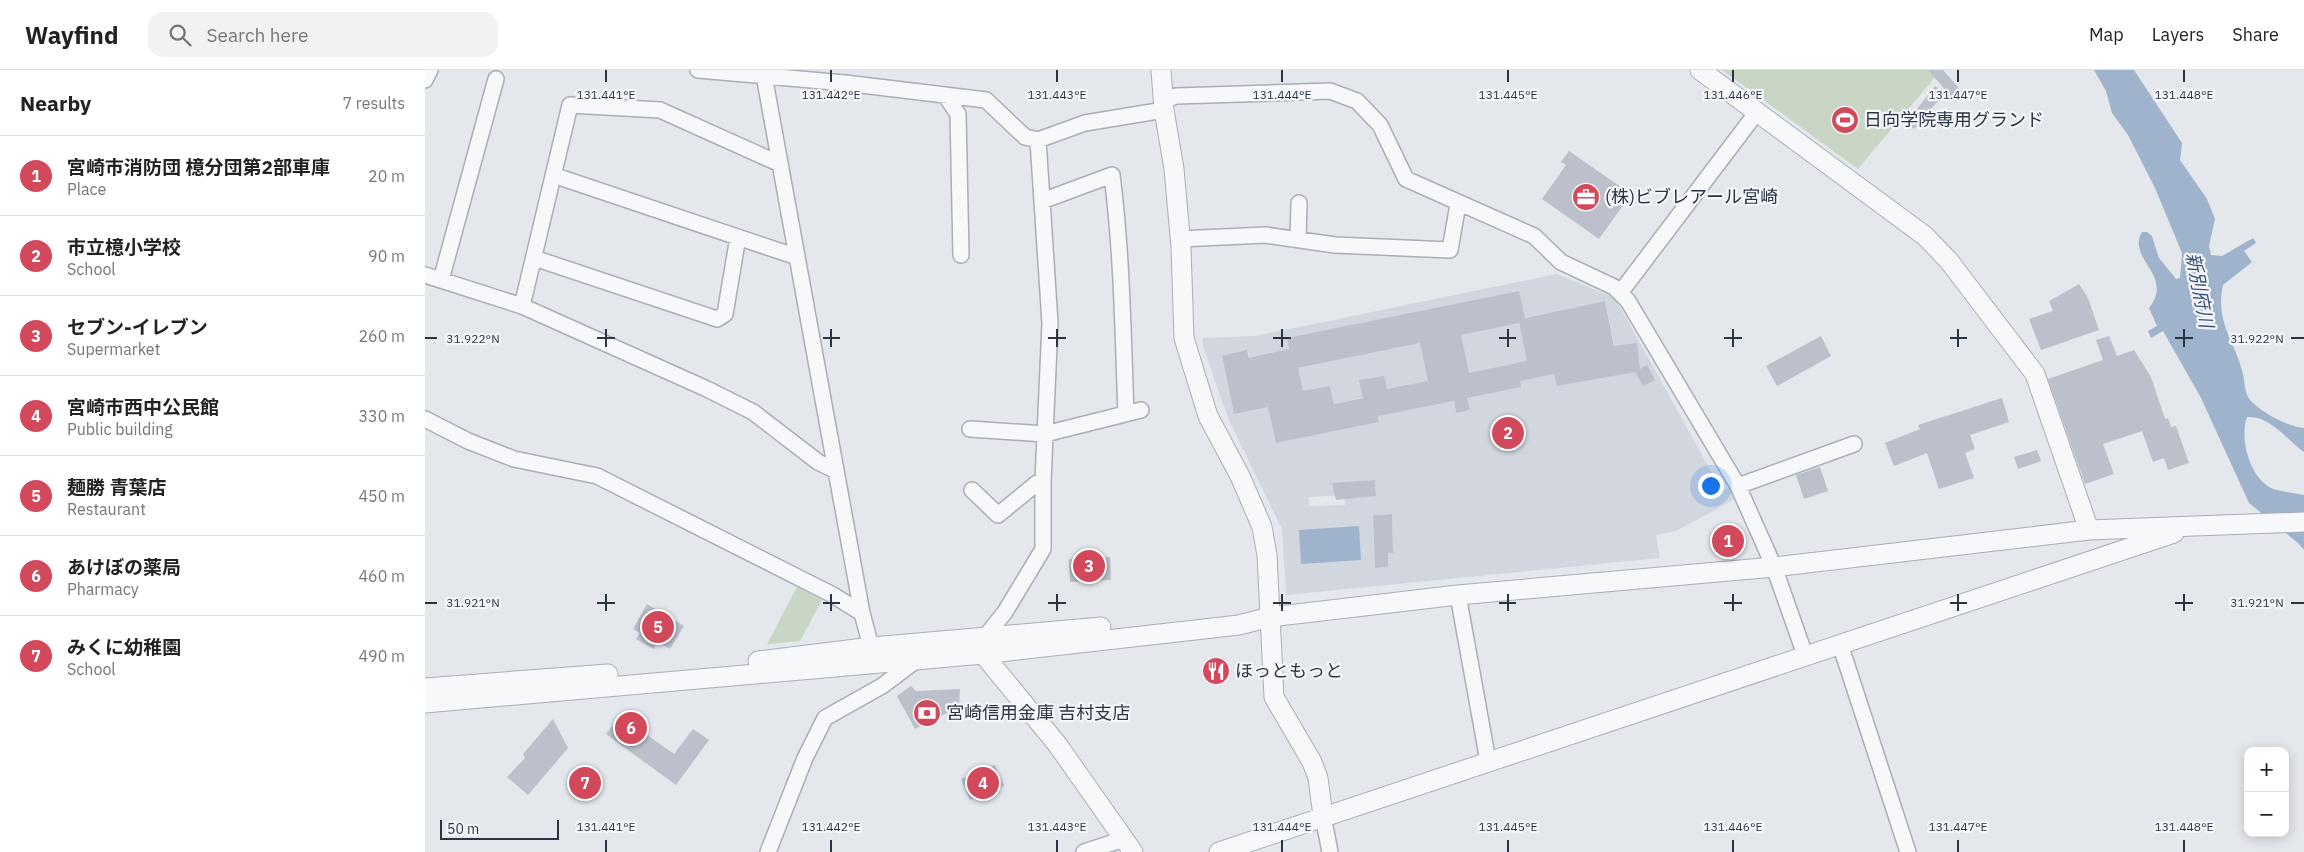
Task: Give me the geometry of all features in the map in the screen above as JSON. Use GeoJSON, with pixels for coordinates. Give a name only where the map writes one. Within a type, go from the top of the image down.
{"type":"FeatureCollection","features":[{"type":"Feature","properties":{"kind":"street"},"geometry":{"type":"LineString","coordinates":[[425,80],[430,70]]}},
{"type":"Feature","properties":{"kind":"street"},"geometry":{"type":"LineString","coordinates":[[698,70],[763,73],[986,100],[1025,137],[1038,140],[1085,123],[1163,106],[1177,96],[1331,91],[1357,101],[1380,125],[1406,179],[1458,204],[1533,236],[1561,262],[1614,288],[1627,301],[1739,486],[1774,567],[1805,655]]}},
{"type":"Feature","properties":{"kind":"street"},"geometry":{"type":"LineString","coordinates":[[1161,70],[1163,106],[1174,168],[1180,239],[1184,338],[1208,416],[1240,476],[1262,528],[1267,555],[1274,697],[1312,762],[1318,778],[1330,852]]}},
{"type":"Feature","properties":{"kind":"street"},"geometry":{"type":"LineString","coordinates":[[1700,70],[1925,236],[1949,261],[2035,374],[2089,530]]}},
{"type":"Feature","properties":{"kind":"street"},"geometry":{"type":"LineString","coordinates":[[763,73],[862,613],[873,655]]}},
{"type":"Feature","properties":{"kind":"street"},"geometry":{"type":"LineString","coordinates":[[496,79],[429,278],[522,306],[753,412],[818,462],[836,471]]}},
{"type":"Feature","properties":{"kind":"street"},"geometry":{"type":"LineString","coordinates":[[945,95],[958,114],[961,255]]}},
{"type":"Feature","properties":{"kind":"street"},"geometry":{"type":"LineString","coordinates":[[522,306],[570,105],[660,110],[780,164]]}},
{"type":"Feature","properties":{"kind":"street"},"geometry":{"type":"LineString","coordinates":[[1620,293],[1757,112]]}},
{"type":"Feature","properties":{"kind":"street"},"geometry":{"type":"LineString","coordinates":[[425,688],[873,655],[918,658],[984,645],[1043,549],[1043,481],[1050,323],[1038,140]]}},
{"type":"Feature","properties":{"kind":"street"},"geometry":{"type":"LineString","coordinates":[[553,175],[797,256]]}},
{"type":"Feature","properties":{"kind":"street"},"geometry":{"type":"LineString","coordinates":[[1042,201],[1112,175],[1117,214],[1122,300],[1125,414]]}},
{"type":"Feature","properties":{"kind":"street"},"geometry":{"type":"LineString","coordinates":[[1297,239],[1299,203]]}},
{"type":"Feature","properties":{"kind":"street"},"geometry":{"type":"LineString","coordinates":[[1180,239],[1265,235],[1335,245],[1450,250],[1458,204]]}},
{"type":"Feature","properties":{"kind":"street"},"geometry":{"type":"LineString","coordinates":[[534,258],[717,319],[725,314],[738,237]]}},
{"type":"Feature","properties":{"kind":"street"},"geometry":{"type":"LineString","coordinates":[[971,429],[1045,434],[1141,410]]}},
{"type":"Feature","properties":{"kind":"street"},"geometry":{"type":"LineString","coordinates":[[425,419],[467,441],[513,459],[597,476],[831,594],[862,613]]}},
{"type":"Feature","properties":{"kind":"street"},"geometry":{"type":"LineString","coordinates":[[1739,486],[1854,444]]}},
{"type":"Feature","properties":{"kind":"street"},"geometry":{"type":"LineString","coordinates":[[972,490],[998,515],[1037,482],[1043,481]]}},
{"type":"Feature","properties":{"kind":"street"},"geometry":{"type":"LineString","coordinates":[[425,704],[873,655],[984,645],[1241,615],[1270,617],[1458,595],[1774,567],[2089,530],[2191,528],[2236,524],[2304,522]]}},
{"type":"Feature","properties":{"kind":"street"},"geometry":{"type":"LineString","coordinates":[[1219,852],[1805,655],[2191,528]]}},
{"type":"Feature","properties":{"kind":"street"},"geometry":{"type":"LineString","coordinates":[[1458,595],[1488,761]]}},
{"type":"Feature","properties":{"kind":"street"},"geometry":{"type":"LineString","coordinates":[[1840,644],[1908,852]]}},
{"type":"Feature","properties":{"kind":"street"},"geometry":{"type":"LineString","coordinates":[[984,645],[1129,845],[1084,852]]}},
{"type":"Feature","properties":{"kind":"street"},"geometry":{"type":"LineString","coordinates":[[768,852],[805,758],[825,718],[882,686],[918,658]]}},
{"type":"Feature","properties":{"kind":"shaded area"},"geometry":{"type":"Polygon","coordinates":[[[1557,274],[1615,298],[1722,491],[1728,488],[1735,499],[1676,531],[1656,535],[1660,558],[1286,595],[1282,529],[1228,418],[1203,346],[1203,338],[1255,336],[1557,274]],[[1605,301],[1518,319],[1531,379],[1554,374],[1557,386],[1603,376],[1618,361],[1605,301]],[[1522,307],[1294,369],[1508,325],[1522,307]],[[1248,351],[1222,356],[1234,414],[1259,408],[1248,351]],[[1516,364],[1377,392],[1381,415],[1454,401],[1456,412],[1470,410],[1467,398],[1516,364]],[[1330,386],[1313,390],[1307,409],[1302,388],[1278,393],[1270,417],[1276,443],[1379,422],[1374,395],[1334,404],[1330,386]],[[1375,480],[1361,481],[1355,498],[1376,495],[1375,480]],[[1344,495],[1309,497],[1309,506],[1345,505],[1344,495]],[[1391,514],[1373,515],[1374,548],[1393,547],[1391,514]]]}},
{"type":"Feature","properties":{"kind":"green space","name":"日向学院専用グランド"},"geometry":{"type":"Polygon","coordinates":[[[1722,70],[1941,70],[1858,169],[1722,70]]]}},
{"type":"Feature","properties":{"kind":"green space"},"geometry":{"type":"Polygon","coordinates":[[[797,587],[822,600],[800,641],[767,644],[797,587]]]}},
{"type":"Feature","properties":{"kind":"water","name":"新別府川"},"geometry":{"type":"Polygon","coordinates":[[[2094,70],[2134,70],[2182,143],[2180,160],[2207,199],[2215,219],[2209,246],[2211,255],[2222,256],[2253,238],[2256,243],[2244,251],[2252,262],[2223,285],[2222,311],[2227,331],[2240,362],[2248,397],[2258,407],[2273,417],[2290,425],[2304,428],[2304,452],[2271,424],[2255,417],[2247,417],[2244,436],[2248,457],[2258,477],[2265,484],[2273,489],[2304,495],[2304,550],[2249,503],[2201,398],[2163,331],[2151,338],[2148,331],[2157,326],[2149,308],[2156,296],[2157,286],[2140,251],[2139,242],[2142,232],[2147,232],[2152,236],[2159,258],[2176,279],[2180,278],[2182,253],[2155,188],[2128,135],[2112,113],[2106,91],[2094,70]]]}},
{"type":"Feature","properties":{"kind":"water"},"geometry":{"type":"Polygon","coordinates":[[[1359,526],[1361,560],[1301,564],[1299,530],[1359,526]]]}},
{"type":"Feature","properties":{"kind":"building"},"geometry":{"type":"Polygon","coordinates":[[[1928,70],[1943,70],[1964,94],[1956,102],[1928,70]]]}},
{"type":"Feature","properties":{"kind":"building"},"geometry":{"type":"Polygon","coordinates":[[[1935,86],[1944,94],[1914,129],[1906,123],[1935,86]]]}},
{"type":"Feature","properties":{"kind":"building","name":"(株)ビブレアール宮崎"},"geometry":{"type":"Polygon","coordinates":[[[1569,151],[1631,194],[1599,239],[1542,199],[1566,165],[1561,162],[1569,151]]]}},
{"type":"Feature","properties":{"kind":"building"},"geometry":{"type":"Polygon","coordinates":[[[2079,284],[2088,298],[2099,330],[2041,350],[2029,319],[2053,311],[2049,301],[2079,284]]]}},
{"type":"Feature","properties":{"kind":"building"},"geometry":{"type":"Polygon","coordinates":[[[1519,291],[1525,318],[1605,301],[1614,346],[1637,343],[1640,369],[1647,365],[1655,380],[1643,386],[1635,372],[1557,386],[1554,374],[1520,381],[1521,387],[1467,398],[1470,410],[1456,413],[1454,401],[1378,416],[1379,422],[1276,443],[1268,407],[1234,414],[1222,356],[1247,350],[1249,358],[1289,349],[1287,338],[1519,291]],[[1519,323],[1461,335],[1469,373],[1527,361],[1519,323]],[[1420,343],[1298,368],[1303,391],[1330,386],[1334,404],[1363,398],[1359,380],[1384,376],[1387,389],[1428,381],[1420,343]]]}},
{"type":"Feature","properties":{"kind":"building"},"geometry":{"type":"Polygon","coordinates":[[[1821,336],[1831,356],[1777,386],[1766,366],[1821,336]]]}},
{"type":"Feature","properties":{"kind":"building"},"geometry":{"type":"Polygon","coordinates":[[[2109,336],[2117,356],[2134,350],[2151,377],[2165,419],[2168,418],[2171,427],[2176,426],[2189,463],[2168,470],[2164,458],[2153,462],[2142,431],[2103,444],[2114,474],[2085,484],[2048,379],[2103,360],[2096,340],[2109,336]]]}},
{"type":"Feature","properties":{"kind":"building"},"geometry":{"type":"Polygon","coordinates":[[[2002,398],[2009,422],[1970,435],[1975,449],[1965,453],[1974,478],[1939,489],[1927,453],[1894,466],[1885,443],[1920,429],[1918,425],[2002,398]]]}},
{"type":"Feature","properties":{"kind":"building"},"geometry":{"type":"Polygon","coordinates":[[[2037,450],[2041,461],[2018,469],[2014,457],[2037,450]]]}},
{"type":"Feature","properties":{"kind":"building"},"geometry":{"type":"Polygon","coordinates":[[[1820,467],[1828,491],[1804,499],[1796,475],[1820,467]]]}},
{"type":"Feature","properties":{"kind":"building"},"geometry":{"type":"Polygon","coordinates":[[[1375,480],[1376,496],[1336,500],[1332,483],[1375,480]]]}},
{"type":"Feature","properties":{"kind":"building"},"geometry":{"type":"Polygon","coordinates":[[[1392,514],[1393,553],[1388,553],[1388,567],[1375,568],[1373,515],[1392,514]]]}},
{"type":"Feature","properties":{"kind":"building"},"geometry":{"type":"Polygon","coordinates":[[[1110,557],[1111,580],[1070,582],[1069,559],[1110,557]]]}},
{"type":"Feature","properties":{"kind":"building"},"geometry":{"type":"Polygon","coordinates":[[[647,604],[684,626],[670,649],[658,642],[653,649],[636,639],[640,633],[633,629],[647,604]]]}},
{"type":"Feature","properties":{"kind":"building","name":"ほっともっと"},"geometry":{"type":"Polygon","coordinates":[[[1224,658],[1226,682],[1208,683],[1206,660],[1224,658]]]}},
{"type":"Feature","properties":{"kind":"building","name":"宮崎信用金庫 吉村支店"},"geometry":{"type":"Polygon","coordinates":[[[911,686],[916,691],[960,689],[959,707],[915,729],[897,696],[911,686]]]}},
{"type":"Feature","properties":{"kind":"building"},"geometry":{"type":"Polygon","coordinates":[[[620,716],[674,754],[693,729],[709,740],[676,785],[606,734],[620,716]]]}},
{"type":"Feature","properties":{"kind":"building"},"geometry":{"type":"Polygon","coordinates":[[[553,719],[568,748],[528,795],[507,777],[525,758],[523,754],[553,719]]]}},
{"type":"Feature","properties":{"kind":"building"},"geometry":{"type":"Polygon","coordinates":[[[995,765],[1004,786],[970,800],[961,779],[995,765]]]}},
{"type":"Feature","properties":{"kind":"place","name":"日向学院専用グランド"},"geometry":{"type":"Point","coordinates":[1845,120]}},
{"type":"Feature","properties":{"kind":"place","name":"(株)ビブレアール宮崎"},"geometry":{"type":"Point","coordinates":[1586,197]}},
{"type":"Feature","properties":{"kind":"place","name":"市立檍小学校"},"geometry":{"type":"Point","coordinates":[1508,433]}},
{"type":"Feature","properties":{"kind":"place","name":"宮崎市消防団 檍分団第2部車庫"},"geometry":{"type":"Point","coordinates":[1728,541]}},
{"type":"Feature","properties":{"kind":"place","name":"セブン-イレブン"},"geometry":{"type":"Point","coordinates":[1089,566]}},
{"type":"Feature","properties":{"kind":"place","name":"麺勝 青葉店"},"geometry":{"type":"Point","coordinates":[658,627]}},
{"type":"Feature","properties":{"kind":"place","name":"ほっともっと"},"geometry":{"type":"Point","coordinates":[1216,671]}},
{"type":"Feature","properties":{"kind":"place","name":"宮崎信用金庫 吉村支店"},"geometry":{"type":"Point","coordinates":[927,713]}},
{"type":"Feature","properties":{"kind":"place","name":"あけぼの薬局"},"geometry":{"type":"Point","coordinates":[631,728]}},
{"type":"Feature","properties":{"kind":"place","name":"みくに幼稚園"},"geometry":{"type":"Point","coordinates":[585,783]}},
{"type":"Feature","properties":{"kind":"place","name":"宮崎市西中公民館"},"geometry":{"type":"Point","coordinates":[983,783]}}]}
